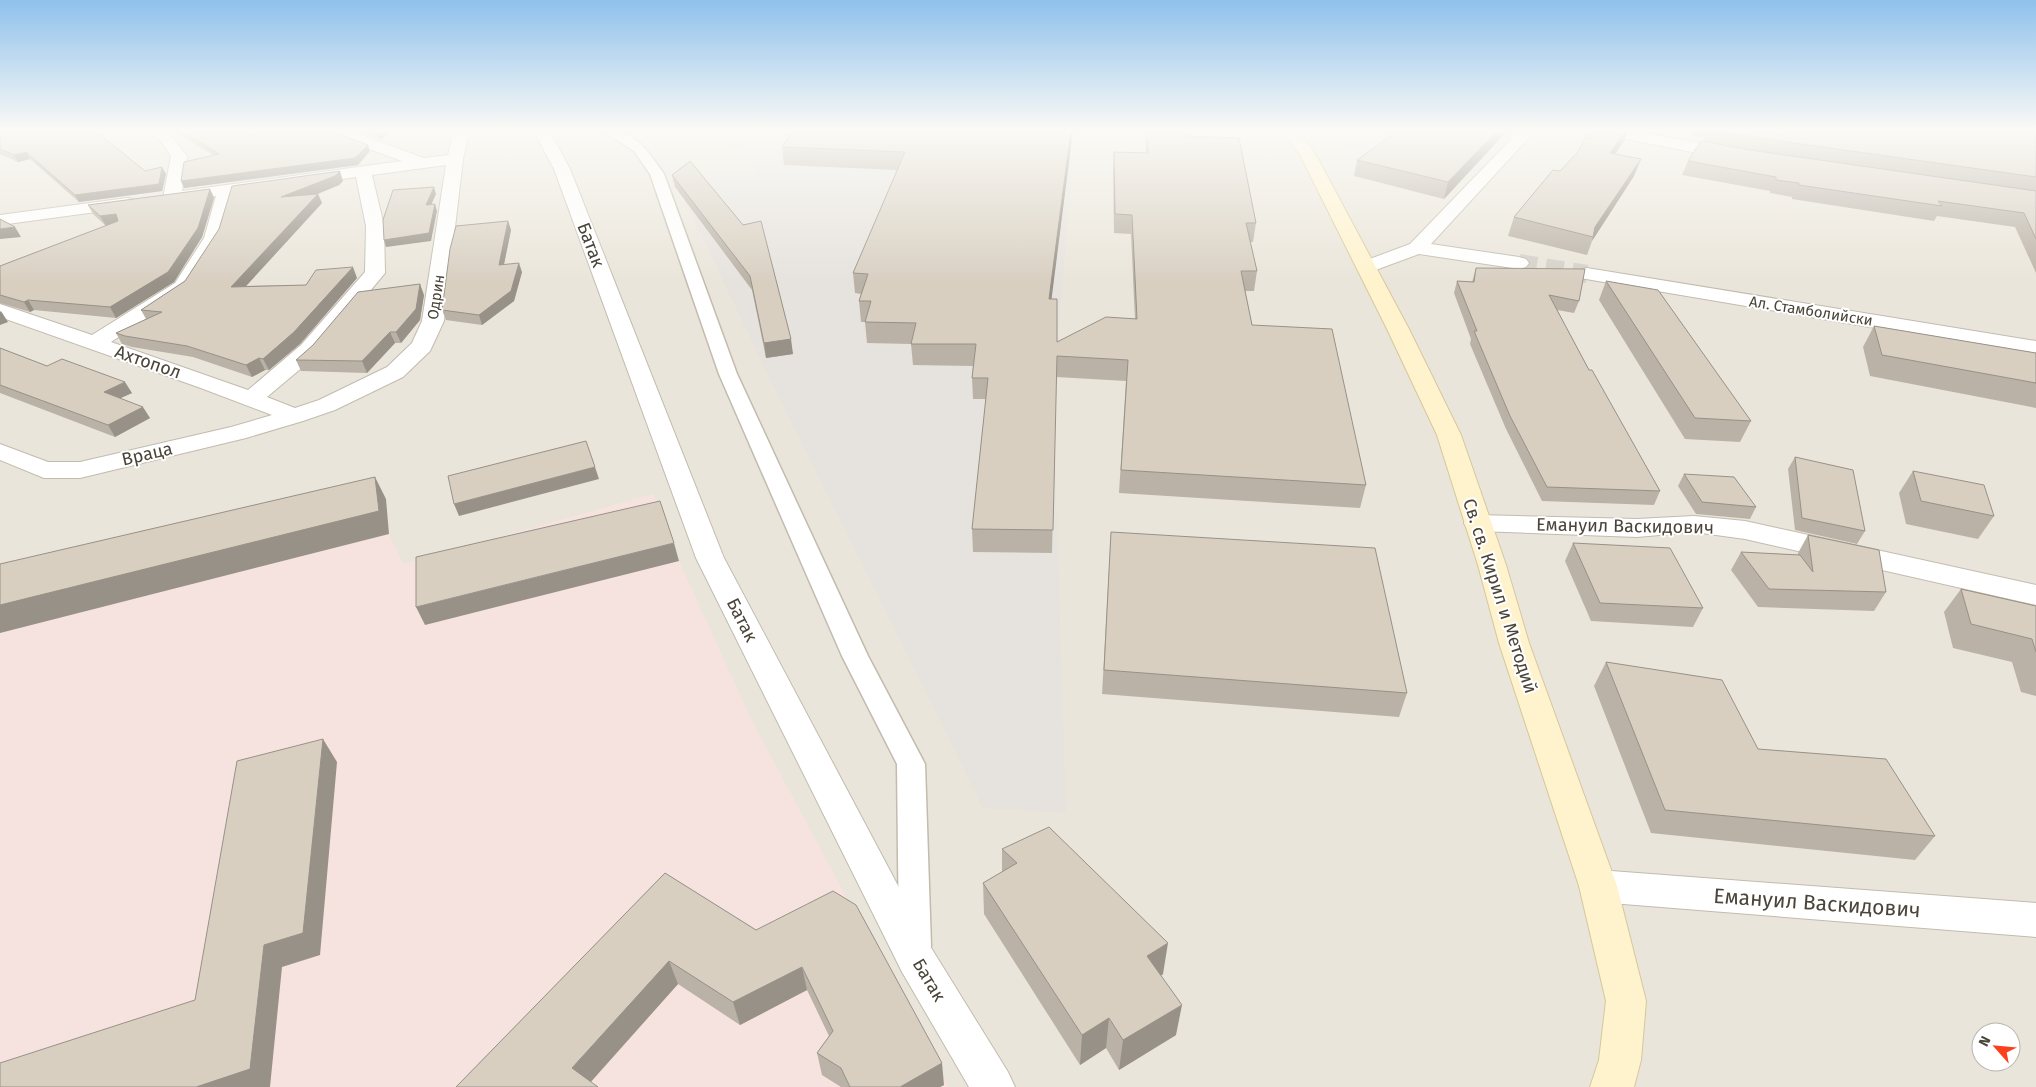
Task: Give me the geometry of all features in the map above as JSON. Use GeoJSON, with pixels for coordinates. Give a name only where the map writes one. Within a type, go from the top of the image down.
{"type":"FeatureCollection","features":[{"type":"Feature","properties":{"kind":"main road","name":"Св. св. Кирил и Методий"},"geometry":{"type":"LineString","coordinates":[[1321,181],[1398,329],[1449,436],[1514,643],[1598,886],[1626,1001],[1620,1060],[1612,1087]]}},
{"type":"Feature","properties":{"kind":"street"},"geometry":{"type":"LineString","coordinates":[[172,198],[175,181]]}},
{"type":"Feature","properties":{"kind":"street"},"geometry":{"type":"LineString","coordinates":[[0,220],[293,181]]}},
{"type":"Feature","properties":{"kind":"street"},"geometry":{"type":"LineString","coordinates":[[251,399],[309,350],[375,273],[375,226],[365,181]]}},
{"type":"Feature","properties":{"kind":"street","name":"Одрин"},"geometry":{"type":"LineString","coordinates":[[295,416],[327,405],[395,372],[422,346],[434,322],[452,181]]}},
{"type":"Feature","properties":{"kind":"street","name":"Батак"},"geometry":{"type":"LineString","coordinates":[[566,181],[710,558],[916,959],[993,1087]]}},
{"type":"Feature","properties":{"kind":"street"},"geometry":{"type":"LineString","coordinates":[[659,181],[728,374],[855,656],[911,764],[916,959]]}},
{"type":"Feature","properties":{"kind":"street"},"geometry":{"type":"LineString","coordinates":[[1366,267],[1417,248],[1481,181]]}},
{"type":"Feature","properties":{"kind":"street"},"geometry":{"type":"LineString","coordinates":[[94,343],[182,287],[213,238],[227,190]]}},
{"type":"Feature","properties":{"kind":"street"},"geometry":{"type":"LineString","coordinates":[[1417,248],[1519,263]]}},
{"type":"Feature","properties":{"kind":"street","name":"Ал. Стамболийски"},"geometry":{"type":"LineString","coordinates":[[1587,274],[2036,348]]}},
{"type":"Feature","properties":{"kind":"street","name":"Ахтопол"},"geometry":{"type":"LineString","coordinates":[[0,310],[295,416]]}},
{"type":"Feature","properties":{"kind":"street","name":"Враца"},"geometry":{"type":"LineString","coordinates":[[0,451],[44,470],[80,470],[237,433],[295,416]]}},
{"type":"Feature","properties":{"kind":"street","name":"Емануил Васкидович"},"geometry":{"type":"LineString","coordinates":[[1477,523],[1637,528],[1694,524],[1745,530],[2036,595]]}},
{"type":"Feature","properties":{"kind":"street","name":"Емануил Васкидович"},"geometry":{"type":"LineString","coordinates":[[1598,886],[2036,920]]}},
{"type":"Feature","properties":{"kind":"shaded area"},"geometry":{"type":"Polygon","coordinates":[[[0,181],[2036,181],[2036,1087],[0,1087],[0,181]]]}},
{"type":"Feature","properties":{"kind":"shaded area"},"geometry":{"type":"Polygon","coordinates":[[[1071,181],[1053,397],[1066,813],[983,808],[764,367],[676,182],[1071,181]]]}},
{"type":"Feature","properties":{"kind":"shaded area"},"geometry":{"type":"Polygon","coordinates":[[[653,494],[665,519],[679,561],[752,721],[948,1087],[0,1087],[0,591],[386,499],[389,534],[403,564],[653,494]]]}},
{"type":"Feature","properties":{"kind":"building"},"geometry":{"type":"Polygon","coordinates":[[[59,181],[160,181],[159,184],[75,195],[59,181]]]}},
{"type":"Feature","properties":{"kind":"building"},"geometry":{"type":"Polygon","coordinates":[[[270,181],[323,181],[281,197],[318,194],[231,287],[306,285],[316,270],[353,267],[294,332],[263,359],[259,358],[246,365],[187,346],[116,333],[162,312],[141,310],[185,281],[219,229],[232,186],[270,181]]]}},
{"type":"Feature","properties":{"kind":"building"},"geometry":{"type":"Polygon","coordinates":[[[676,181],[706,181],[743,225],[761,221],[791,339],[764,343],[750,276],[676,181]]]}},
{"type":"Feature","properties":{"kind":"building"},"geometry":{"type":"Polygon","coordinates":[[[893,181],[1064,181],[1049,299],[1057,299],[1057,342],[1106,317],[1137,319],[1132,215],[1115,214],[1114,181],[1248,181],[1256,223],[1246,223],[1257,271],[1241,271],[1252,325],[1332,329],[1366,485],[1121,470],[1128,360],[1057,356],[1053,530],[972,529],[988,378],[972,378],[976,344],[911,344],[916,323],[865,322],[871,301],[859,301],[868,274],[853,273],[893,181]]]}},
{"type":"Feature","properties":{"kind":"building"},"geometry":{"type":"Polygon","coordinates":[[[1544,181],[1626,181],[1595,227],[1593,237],[1514,217],[1544,181]]]}},
{"type":"Feature","properties":{"kind":"building"},"geometry":{"type":"Polygon","coordinates":[[[1782,181],[1964,181],[2036,191],[2036,239],[2024,213],[1938,201],[1942,206],[1799,185],[1799,183],[1782,181]]]}},
{"type":"Feature","properties":{"kind":"building"},"geometry":{"type":"Polygon","coordinates":[[[434,187],[426,205],[435,204],[429,233],[384,240],[383,220],[393,190],[434,187]]]}},
{"type":"Feature","properties":{"kind":"building"},"geometry":{"type":"Polygon","coordinates":[[[210,189],[198,228],[168,272],[110,307],[28,300],[24,302],[0,295],[0,266],[118,221],[116,214],[100,216],[88,205],[210,189]]]}},
{"type":"Feature","properties":{"kind":"building"},"geometry":{"type":"Polygon","coordinates":[[[0,219],[15,227],[0,229],[0,219]]]}},
{"type":"Feature","properties":{"kind":"building"},"geometry":{"type":"Polygon","coordinates":[[[508,221],[499,265],[519,263],[511,291],[479,315],[442,310],[450,249],[456,226],[508,221]]]}},
{"type":"Feature","properties":{"kind":"building"},"geometry":{"type":"Polygon","coordinates":[[[1476,268],[1585,269],[1579,301],[1549,295],[1589,370],[1592,370],[1660,491],[1547,487],[1510,416],[1474,331],[1477,331],[1457,281],[1474,282],[1476,268]]]}},
{"type":"Feature","properties":{"kind":"building"},"geometry":{"type":"Polygon","coordinates":[[[1606,281],[1658,290],[1751,421],[1695,418],[1606,281]]]}},
{"type":"Feature","properties":{"kind":"building"},"geometry":{"type":"Polygon","coordinates":[[[420,284],[416,309],[396,332],[390,332],[362,361],[296,360],[313,345],[358,292],[420,284]]]}},
{"type":"Feature","properties":{"kind":"building"},"geometry":{"type":"Polygon","coordinates":[[[1874,326],[2036,353],[2036,383],[1882,355],[1874,326]]]}},
{"type":"Feature","properties":{"kind":"building"},"geometry":{"type":"Polygon","coordinates":[[[0,348],[47,366],[62,359],[125,382],[104,392],[143,407],[108,425],[0,385],[0,348]]]}},
{"type":"Feature","properties":{"kind":"building"},"geometry":{"type":"Polygon","coordinates":[[[586,441],[595,467],[454,504],[448,476],[586,441]]]}},
{"type":"Feature","properties":{"kind":"building"},"geometry":{"type":"Polygon","coordinates":[[[1795,457],[1853,470],[1865,531],[1802,518],[1795,457]]]}},
{"type":"Feature","properties":{"kind":"building"},"geometry":{"type":"Polygon","coordinates":[[[1913,471],[1984,485],[1994,516],[1921,501],[1913,471]]]}},
{"type":"Feature","properties":{"kind":"building"},"geometry":{"type":"Polygon","coordinates":[[[1684,474],[1734,477],[1756,507],[1702,502],[1684,474]]]}},
{"type":"Feature","properties":{"kind":"building"},"geometry":{"type":"Polygon","coordinates":[[[375,477],[379,511],[0,605],[0,564],[375,477]]]}},
{"type":"Feature","properties":{"kind":"building"},"geometry":{"type":"Polygon","coordinates":[[[660,501],[674,543],[416,607],[416,557],[660,501]]]}},
{"type":"Feature","properties":{"kind":"building"},"geometry":{"type":"Polygon","coordinates":[[[1111,532],[1375,548],[1407,693],[1104,670],[1111,532]]]}},
{"type":"Feature","properties":{"kind":"building"},"geometry":{"type":"Polygon","coordinates":[[[1808,535],[1879,550],[1886,592],[1769,589],[1741,552],[1800,555],[1813,572],[1808,535]]]}},
{"type":"Feature","properties":{"kind":"building"},"geometry":{"type":"Polygon","coordinates":[[[1573,543],[1670,548],[1703,608],[1600,603],[1573,543]]]}},
{"type":"Feature","properties":{"kind":"building"},"geometry":{"type":"Polygon","coordinates":[[[1961,589],[2036,606],[2036,652],[2032,639],[1971,624],[1961,589]]]}},
{"type":"Feature","properties":{"kind":"building"},"geometry":{"type":"Polygon","coordinates":[[[1606,662],[1722,680],[1758,749],[1886,759],[1935,836],[1665,810],[1606,662]]]}},
{"type":"Feature","properties":{"kind":"building"},"geometry":{"type":"Polygon","coordinates":[[[323,739],[303,933],[264,945],[250,1069],[196,1087],[0,1087],[0,1063],[195,1000],[237,761],[323,739]]]}},
{"type":"Feature","properties":{"kind":"building"},"geometry":{"type":"Polygon","coordinates":[[[1049,827],[1168,943],[1147,956],[1182,1005],[1123,1040],[1109,1018],[1082,1035],[983,883],[1017,863],[1002,849],[1049,827]]]}},
{"type":"Feature","properties":{"kind":"building"},"geometry":{"type":"Polygon","coordinates":[[[665,873],[756,930],[833,891],[856,905],[942,1063],[900,1087],[850,1087],[841,1068],[817,1053],[833,1031],[802,967],[733,1002],[669,961],[572,1068],[598,1087],[456,1087],[665,873]]]}},
{"type":"Feature","properties":{"kind":"tunnel"},"geometry":{"type":"LineString","coordinates":[[1519,263],[1587,274]]}}]}
